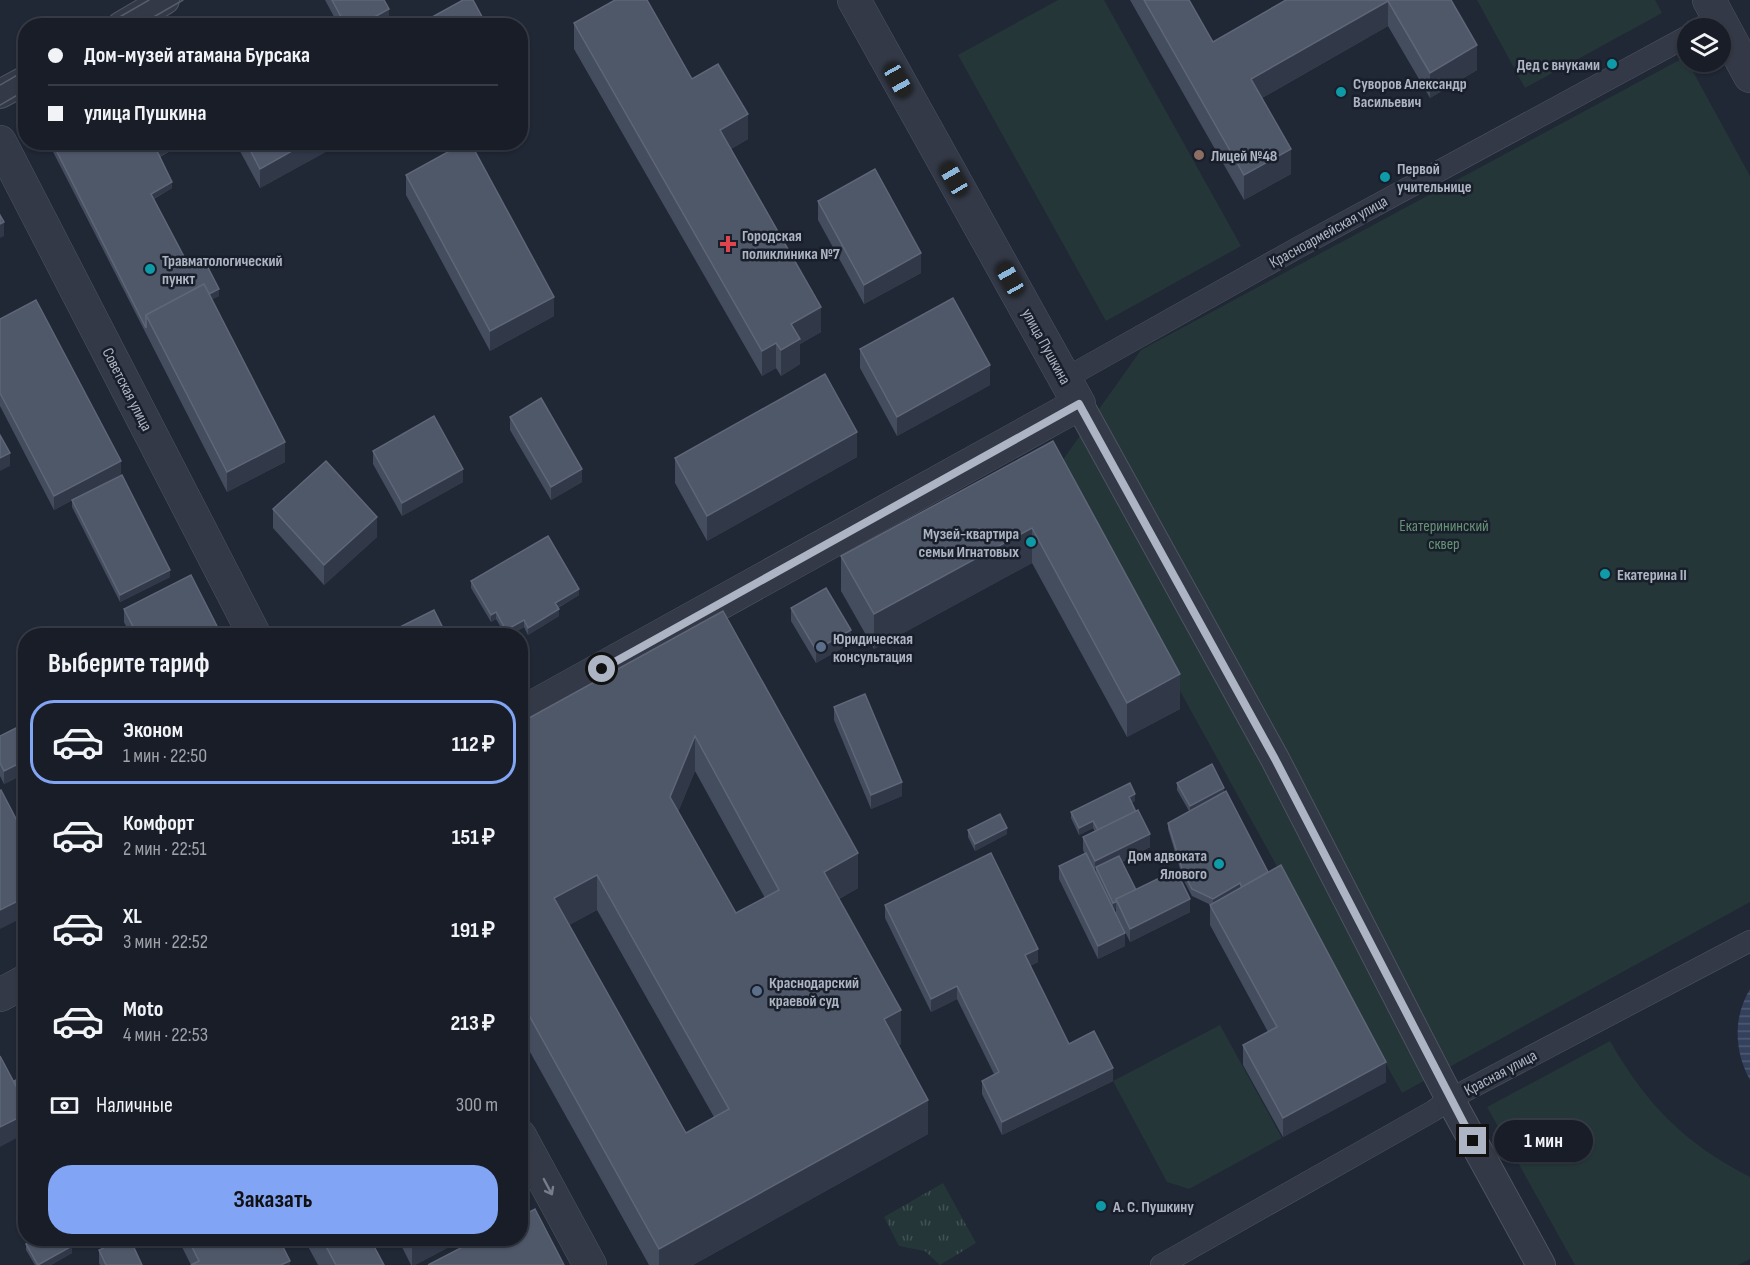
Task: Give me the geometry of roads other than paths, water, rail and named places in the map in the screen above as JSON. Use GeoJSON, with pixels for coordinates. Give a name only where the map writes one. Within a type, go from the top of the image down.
{"type":"FeatureCollection","features":[{"type":"Feature","properties":{"kind":"street"},"geometry":{"type":"LineString","coordinates":[[135,18],[165,0]]}},
{"type":"Feature","properties":{"kind":"street","name":"улица Пушкина"},"geometry":{"type":"LineString","coordinates":[[854,0],[1275,759],[1450,1099],[1541,1265]]}},
{"type":"Feature","properties":{"kind":"street"},"geometry":{"type":"LineString","coordinates":[[1715,12],[1750,37]]}},
{"type":"Feature","properties":{"kind":"street"},"geometry":{"type":"LineString","coordinates":[[1715,12],[1750,76]]}},
{"type":"Feature","properties":{"kind":"street","name":"Красноармейская улица"},"geometry":{"type":"LineString","coordinates":[[528,709],[1072,391],[1299,247],[1677,42]]}},
{"type":"Feature","properties":{"kind":"street"},"geometry":{"type":"LineString","coordinates":[[0,94],[18,84]]}},
{"type":"Feature","properties":{"kind":"street","name":"Советская улица"},"geometry":{"type":"LineString","coordinates":[[0,142],[251,628]]}},
{"type":"Feature","properties":{"kind":"street","name":"Красная улица"},"geometry":{"type":"LineString","coordinates":[[1161,1265],[1433,1112],[1450,1099],[1750,940]]}},
{"type":"Feature","properties":{"kind":"street"},"geometry":{"type":"LineString","coordinates":[[0,995],[18,985]]}},
{"type":"Feature","properties":{"kind":"street"},"geometry":{"type":"LineString","coordinates":[[528,1151],[590,1265]]}},
{"type":"Feature","properties":{"kind":"water"},"geometry":{"type":"Polygon","coordinates":[[[1750,989],[1750,1080],[1738,1046],[1738,1022],[1744,1000],[1750,989]]]}},
{"type":"Feature","properties":{"kind":"tram line"},"geometry":{"type":"LineString","coordinates":[[118,18],[149,0]]}},
{"type":"Feature","properties":{"kind":"tram line"},"geometry":{"type":"LineString","coordinates":[[152,18],[183,0]]}},
{"type":"Feature","properties":{"kind":"tram line"},"geometry":{"type":"LineString","coordinates":[[0,85],[18,75]]}},
{"type":"Feature","properties":{"kind":"tram line"},"geometry":{"type":"LineString","coordinates":[[0,105],[18,95]]}},
{"type":"Feature","properties":{"kind":"place","name":"Дед с внуками"},"geometry":{"type":"Point","coordinates":[1612,64]}},
{"type":"Feature","properties":{"kind":"place","name":"Суворов Александр Васильевич"},"geometry":{"type":"Point","coordinates":[1341,92]}},
{"type":"Feature","properties":{"kind":"place","name":"Лицей №48"},"geometry":{"type":"Point","coordinates":[1199,155]}},
{"type":"Feature","properties":{"kind":"place","name":"Первой учительнице"},"geometry":{"type":"Point","coordinates":[1385,177]}},
{"type":"Feature","properties":{"kind":"place","name":"Городская поликлиника №7"},"geometry":{"type":"Point","coordinates":[728,244]}},
{"type":"Feature","properties":{"kind":"place","name":"Травматологический пункт"},"geometry":{"type":"Point","coordinates":[150,269]}},
{"type":"Feature","properties":{"kind":"place","name":"Музей-квартира семьи Игнатовых"},"geometry":{"type":"Point","coordinates":[1031,542]}},
{"type":"Feature","properties":{"kind":"place","name":"Екатерина II"},"geometry":{"type":"Point","coordinates":[1605,574]}},
{"type":"Feature","properties":{"kind":"place","name":"Юридическая консультация"},"geometry":{"type":"Point","coordinates":[821,647]}},
{"type":"Feature","properties":{"kind":"place","name":"Дом адвоката Ялового"},"geometry":{"type":"Point","coordinates":[1219,864]}},
{"type":"Feature","properties":{"kind":"place","name":"Краснодарский краевой суд"},"geometry":{"type":"Point","coordinates":[757,991]}},
{"type":"Feature","properties":{"kind":"place","name":"А. С. Пушкину"},"geometry":{"type":"Point","coordinates":[1101,1206]}},
{"type":"Feature","properties":{"kind":"park label","name":"Екатерининский сквер"},"geometry":{"type":"Point","coordinates":[1444,534]}}]}
